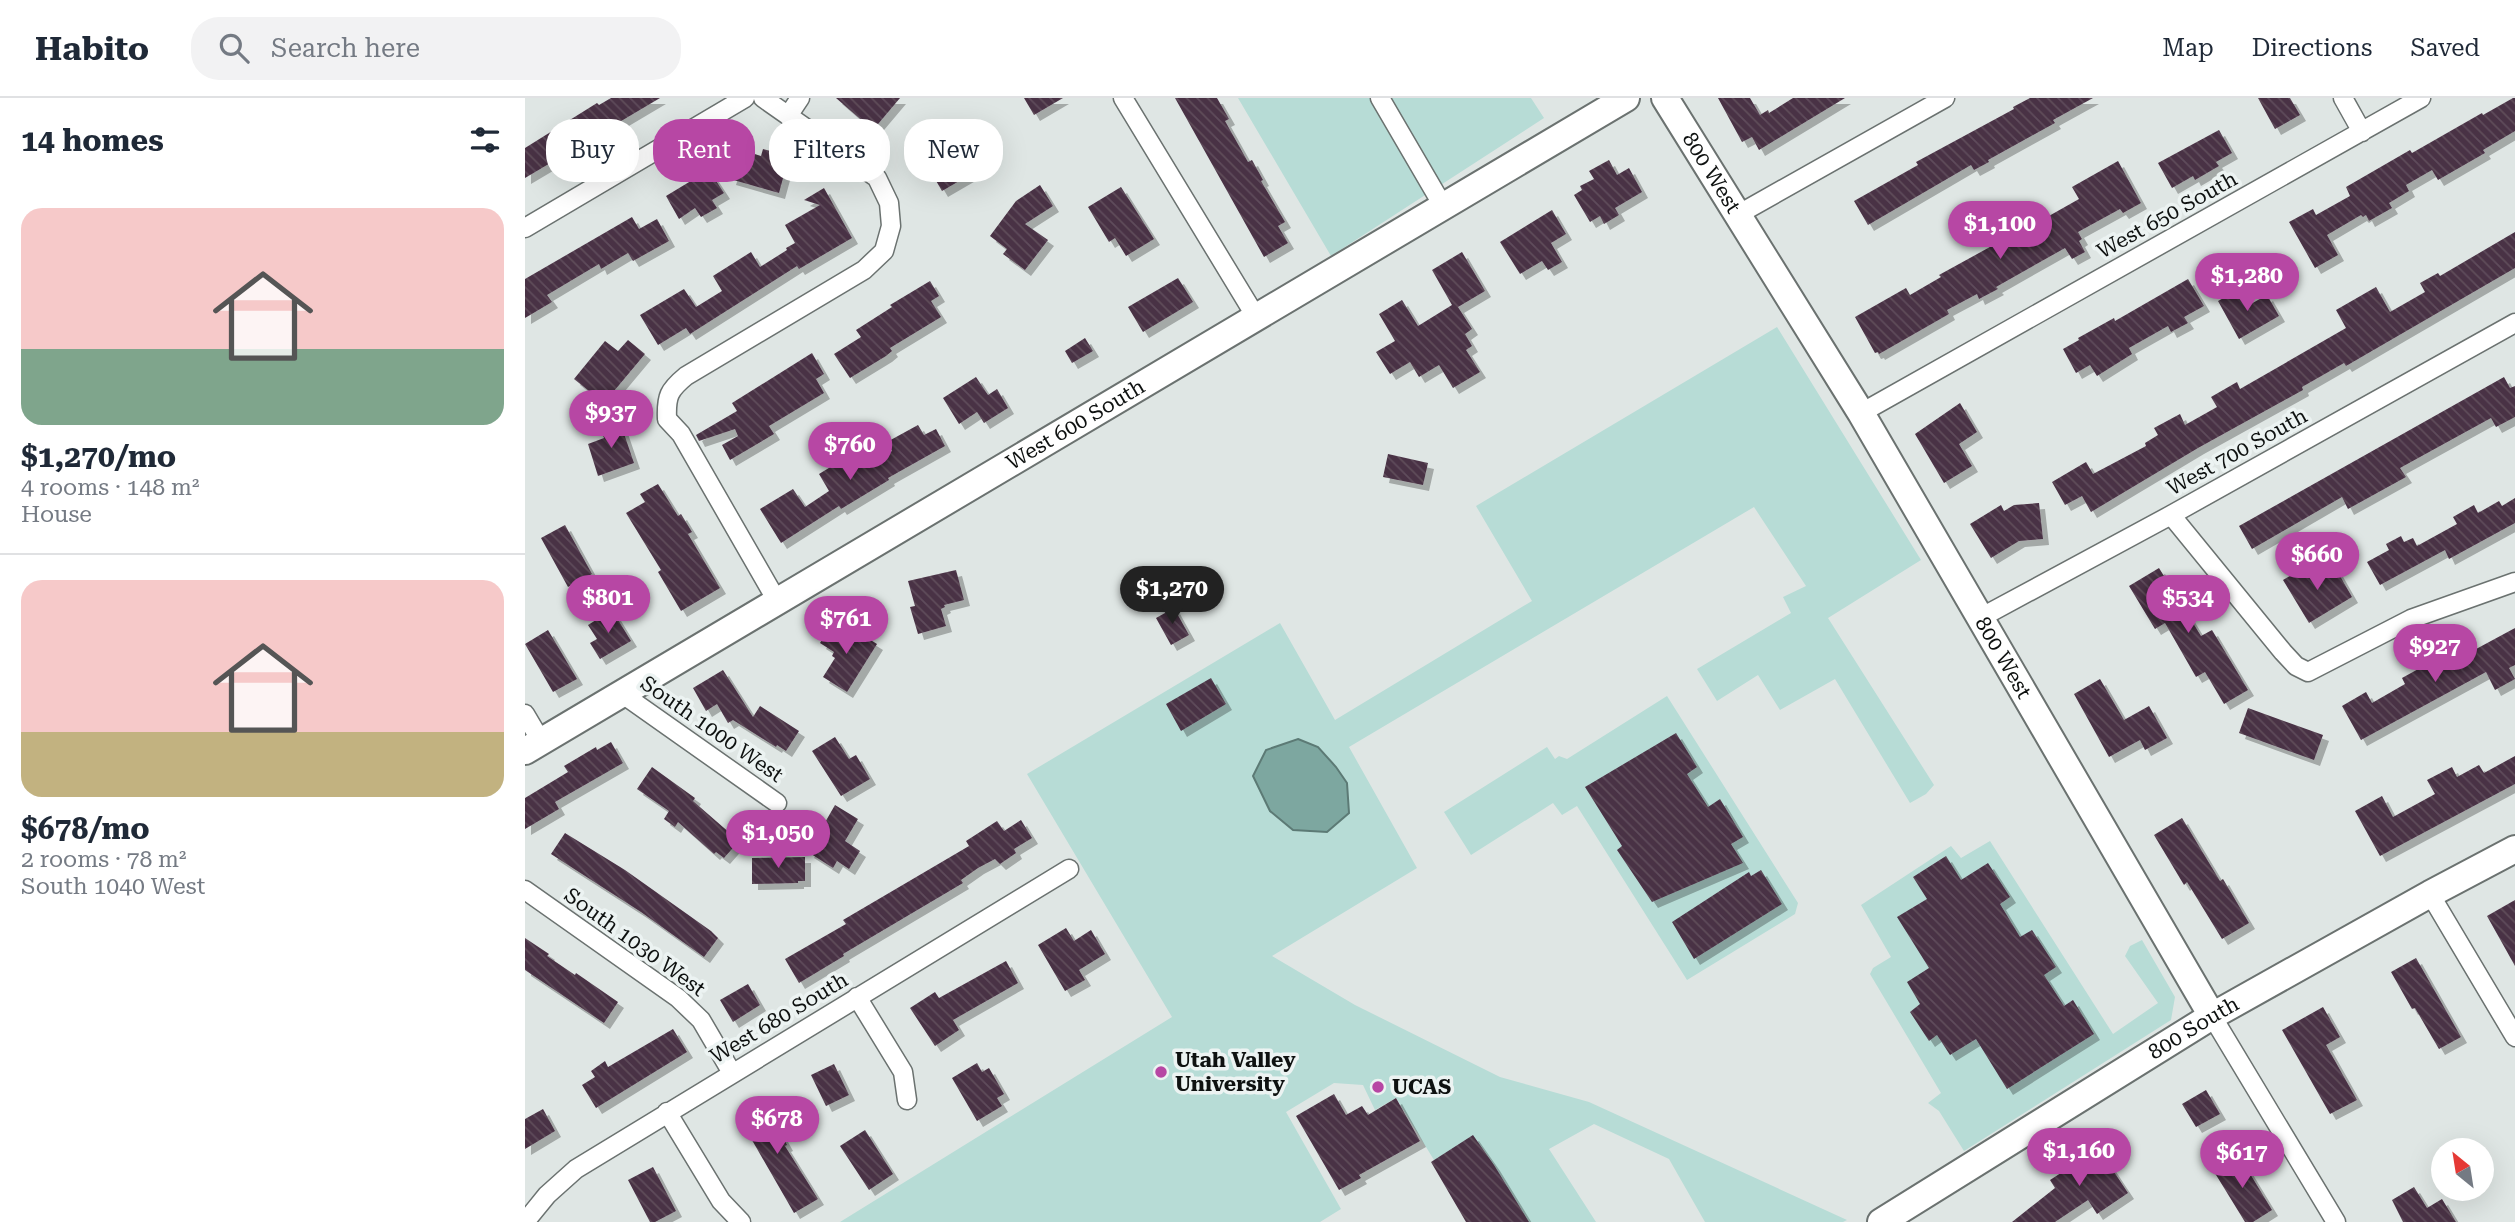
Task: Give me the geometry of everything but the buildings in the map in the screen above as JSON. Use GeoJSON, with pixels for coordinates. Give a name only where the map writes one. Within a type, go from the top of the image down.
{"type":"FeatureCollection","features":[{"type":"Feature","properties":{"kind":"street"},"geometry":{"type":"LineString","coordinates":[[525,228],[745,98]]}},
{"type":"Feature","properties":{"kind":"street"},"geometry":{"type":"LineString","coordinates":[[763,98],[877,178],[889,203],[891,226],[884,251],[864,270],[686,376],[672,388],[666,402],[667,419],[681,434],[777,601]]}},
{"type":"Feature","properties":{"kind":"street"},"geometry":{"type":"LineString","coordinates":[[788,116],[800,98]]}},
{"type":"Feature","properties":{"kind":"street"},"geometry":{"type":"LineString","coordinates":[[1123,98],[1255,317]]}},
{"type":"Feature","properties":{"kind":"street"},"geometry":{"type":"LineString","coordinates":[[1380,98],[1443,206]]}},
{"type":"Feature","properties":{"kind":"street","name":"West 600 South"},"geometry":{"type":"LineString","coordinates":[[533,746],[1626,98]]}},
{"type":"Feature","properties":{"kind":"street","name":"800 West"},"geometry":{"type":"LineString","coordinates":[[1665,98],[1861,413],[2212,1016],[2336,1222]]}},
{"type":"Feature","properties":{"kind":"street"},"geometry":{"type":"LineString","coordinates":[[2343,98],[2361,132]]}},
{"type":"Feature","properties":{"kind":"street","name":"West 650 South"},"geometry":{"type":"LineString","coordinates":[[1861,413],[2421,98]]}},
{"type":"Feature","properties":{"kind":"street"},"geometry":{"type":"LineString","coordinates":[[1739,214],[1936,100]]}},
{"type":"Feature","properties":{"kind":"street","name":"West 700 South"},"geometry":{"type":"LineString","coordinates":[[1980,618],[2171,516],[2515,323]]}},
{"type":"Feature","properties":{"kind":"street"},"geometry":{"type":"LineString","coordinates":[[2171,516],[2283,652],[2296,666],[2308,672],[2411,619],[2515,582]]}},
{"type":"Feature","properties":{"kind":"street","name":"South 1000 West"},"geometry":{"type":"LineString","coordinates":[[621,693],[777,803]]}},
{"type":"Feature","properties":{"kind":"street"},"geometry":{"type":"LineString","coordinates":[[525,714],[533,746]]}},
{"type":"Feature","properties":{"kind":"street","name":"800 South"},"geometry":{"type":"LineString","coordinates":[[1890,1217],[2212,1016],[2515,849]]}},
{"type":"Feature","properties":{"kind":"street","name":"West 680 South"},"geometry":{"type":"LineString","coordinates":[[525,1222],[547,1195],[576,1169],[1069,869]]}},
{"type":"Feature","properties":{"kind":"street","name":"South 1030 West"},"geometry":{"type":"LineString","coordinates":[[525,890],[678,998],[701,1020],[732,1073]]}},
{"type":"Feature","properties":{"kind":"street"},"geometry":{"type":"LineString","coordinates":[[2430,894],[2515,1037]]}},
{"type":"Feature","properties":{"kind":"street"},"geometry":{"type":"LineString","coordinates":[[857,997],[903,1072],[907,1100]]}},
{"type":"Feature","properties":{"kind":"street"},"geometry":{"type":"LineString","coordinates":[[667,1112],[721,1201],[741,1222]]}},
{"type":"Feature","properties":{"kind":"shaded area"},"geometry":{"type":"Polygon","coordinates":[[[1238,98],[1531,98],[1544,118],[1331,256],[1238,98]]]}},
{"type":"Feature","properties":{"kind":"shaded area"},"geometry":{"type":"Polygon","coordinates":[[[1777,327],[1921,560],[1828,618],[1934,785],[1926,794],[1910,803],[1835,679],[1780,710],[1758,675],[1717,701],[1697,669],[1791,613],[1783,597],[1806,586],[1754,507],[1349,747],[1417,868],[1272,956],[1355,1005],[1500,1077],[1589,1102],[1847,1220],[1705,1222],[1669,1159],[1594,1124],[1549,1149],[1596,1222],[1528,1222],[1434,1160],[1396,1098],[1375,1110],[1363,1085],[1334,1083],[1286,1112],[1341,1209],[1320,1222],[840,1222],[1172,1017],[1027,774],[1280,623],[1335,720],[1532,601],[1476,506],[1777,327]]]}},
{"type":"Feature","properties":{"kind":"shaded area"},"geometry":{"type":"Polygon","coordinates":[[[1667,696],[1798,903],[1795,914],[1687,980],[1577,806],[1562,815],[1553,803],[1471,855],[1444,812],[1547,747],[1555,759],[1559,756],[1567,759],[1667,696]]]}},
{"type":"Feature","properties":{"kind":"shaded area"},"geometry":{"type":"Polygon","coordinates":[[[1298,739],[1318,747],[1347,783],[1349,813],[1327,832],[1293,830],[1270,811],[1253,776],[1266,750],[1298,739]]]}},
{"type":"Feature","properties":{"kind":"shaded area"},"geometry":{"type":"Polygon","coordinates":[[[1990,841],[2113,1034],[2158,1003],[2125,956],[2130,946],[2142,940],[2175,997],[2171,1020],[1964,1151],[1939,1111],[1928,1103],[1941,1093],[1870,974],[1873,968],[1891,957],[1861,905],[1951,846],[1961,858],[1990,841]]]}},
{"type":"Feature","properties":{"kind":"place","name":"Utah Valley University"},"geometry":{"type":"Point","coordinates":[1161,1072]}},
{"type":"Feature","properties":{"kind":"place","name":"UCAS"},"geometry":{"type":"Point","coordinates":[1378,1087]}}]}
